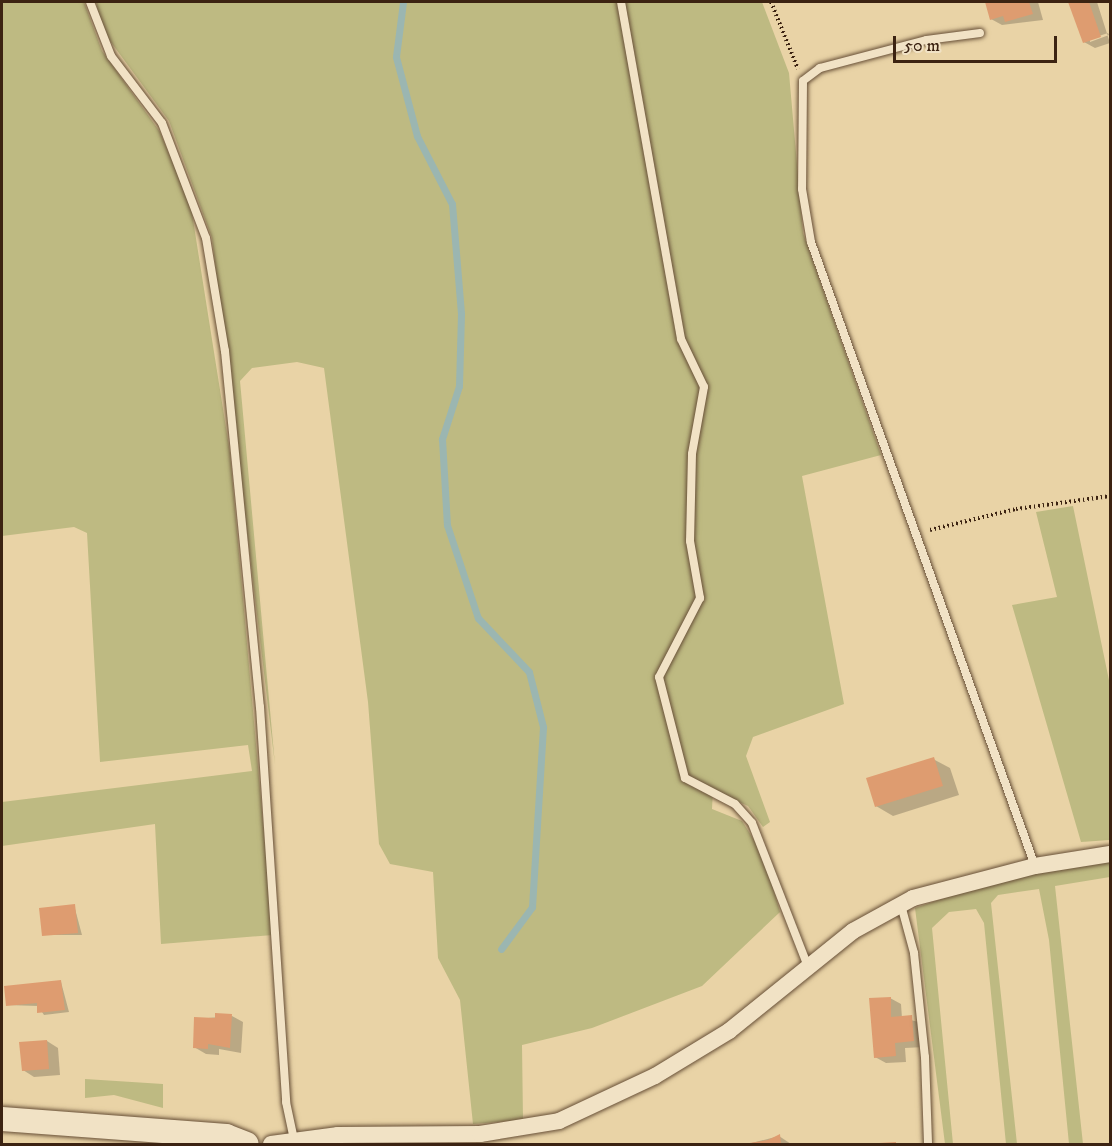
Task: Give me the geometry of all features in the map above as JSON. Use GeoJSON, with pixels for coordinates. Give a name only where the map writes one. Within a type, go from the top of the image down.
{"type":"FeatureCollection","features":[{"type":"Feature","properties":{"kind":"street"},"geometry":{"type":"LineString","coordinates":[[271,1144],[294,1139],[480,1134],[559,1121],[655,1076],[729,1031],[854,931],[901,905],[958,883],[1035,866],[1110,855]]}},
{"type":"Feature","properties":{"kind":"street"},"geometry":{"type":"LineString","coordinates":[[2,1119],[225,1136],[247,1144]]}},
{"type":"Feature","properties":{"kind":"lane"},"geometry":{"type":"LineString","coordinates":[[90,2],[111,56],[162,123],[206,238],[225,351],[260,707],[286,1102],[294,1139]]}},
{"type":"Feature","properties":{"kind":"lane"},"geometry":{"type":"LineString","coordinates":[[621,2],[681,339],[704,387],[692,454],[690,514],[700,598],[659,677],[685,778],[735,804],[752,823],[808,967]]}},
{"type":"Feature","properties":{"kind":"lane"},"geometry":{"type":"LineString","coordinates":[[980,33],[915,43],[820,68],[803,81],[802,189],[811,242],[1035,866]]}},
{"type":"Feature","properties":{"kind":"lane"},"geometry":{"type":"LineString","coordinates":[[901,905],[914,953],[926,1057],[928,1144]]}},
{"type":"Feature","properties":{"kind":"path"},"geometry":{"type":"LineString","coordinates":[[771,2],[803,81]]}},
{"type":"Feature","properties":{"kind":"path"},"geometry":{"type":"LineString","coordinates":[[915,531],[1016,508],[1110,496]]}},
{"type":"Feature","properties":{"kind":"shaded area"},"geometry":{"type":"Polygon","coordinates":[[[2,2],[84,2],[102,51],[160,132],[191,207],[230,453],[273,935],[161,944],[155,824],[2,846],[2,802],[252,771],[248,745],[100,762],[87,533],[74,527],[2,536],[2,2]]]}},
{"type":"Feature","properties":{"kind":"shaded area"},"geometry":{"type":"Polygon","coordinates":[[[96,2],[762,2],[789,73],[803,233],[881,455],[802,476],[844,704],[753,737],[746,756],[770,822],[763,827],[748,806],[713,790],[712,809],[742,821],[764,856],[780,912],[702,986],[592,1028],[522,1045],[523,1120],[473,1124],[460,1000],[438,958],[433,872],[390,864],[379,844],[368,702],[324,368],[297,362],[252,368],[240,381],[275,765],[212,238],[169,121],[102,30],[96,2]]]}},
{"type":"Feature","properties":{"kind":"shaded area"},"geometry":{"type":"Polygon","coordinates":[[[1073,506],[1110,685],[1110,840],[1081,842],[1012,605],[1057,597],[1036,512],[1073,506]]]}},
{"type":"Feature","properties":{"kind":"shaded area"},"geometry":{"type":"Polygon","coordinates":[[[1110,862],[1110,877],[1055,886],[1083,1144],[1069,1144],[1049,940],[1039,889],[998,895],[991,903],[1017,1144],[1006,1144],[984,923],[976,909],[949,912],[932,928],[953,1144],[945,1144],[915,908],[1012,875],[1110,862]]]}},
{"type":"Feature","properties":{"kind":"shaded area"},"geometry":{"type":"Polygon","coordinates":[[[85,1079],[163,1084],[163,1108],[114,1095],[85,1098],[85,1079]]]}},
{"type":"Feature","properties":{"kind":"building"},"geometry":{"type":"Polygon","coordinates":[[[985,2],[1029,2],[1033,14],[1005,22],[1003,16],[990,20],[985,2]]]}},
{"type":"Feature","properties":{"kind":"building"},"geometry":{"type":"Polygon","coordinates":[[[1068,2],[1089,2],[1101,37],[1083,43],[1068,2]]]}},
{"type":"Feature","properties":{"kind":"building"},"geometry":{"type":"Polygon","coordinates":[[[934,757],[943,786],[875,807],[866,778],[934,757]]]}},
{"type":"Feature","properties":{"kind":"building"},"geometry":{"type":"Polygon","coordinates":[[[75,904],[78,933],[42,936],[39,908],[75,904]]]}},
{"type":"Feature","properties":{"kind":"building"},"geometry":{"type":"Polygon","coordinates":[[[61,980],[65,1010],[37,1013],[37,1003],[6,1006],[4,986],[61,980]]]}},
{"type":"Feature","properties":{"kind":"building"},"geometry":{"type":"Polygon","coordinates":[[[891,997],[891,1017],[912,1015],[914,1041],[895,1043],[896,1056],[874,1058],[869,998],[891,997]]]}},
{"type":"Feature","properties":{"kind":"building"},"geometry":{"type":"Polygon","coordinates":[[[215,1013],[232,1014],[230,1048],[208,1044],[208,1049],[193,1048],[194,1017],[215,1018],[215,1013]]]}},
{"type":"Feature","properties":{"kind":"building"},"geometry":{"type":"Polygon","coordinates":[[[47,1040],[49,1069],[22,1071],[19,1042],[47,1040]]]}},
{"type":"Feature","properties":{"kind":"building"},"geometry":{"type":"Polygon","coordinates":[[[780,1134],[781,1144],[743,1144],[768,1140],[780,1134]]]}},
{"type":"Feature","properties":{"kind":"building"},"geometry":{"type":"Polygon","coordinates":[[[896,1142],[896,1144],[879,1144],[879,1143],[896,1142]]]}},
{"type":"Feature","properties":{"kind":"waterway"},"geometry":{"type":"LineString","coordinates":[[403,2],[396,57],[417,136],[452,204],[461,314],[459,386],[442,439],[447,525],[478,618],[529,672],[543,727],[532,907],[501,949]]}}]}
